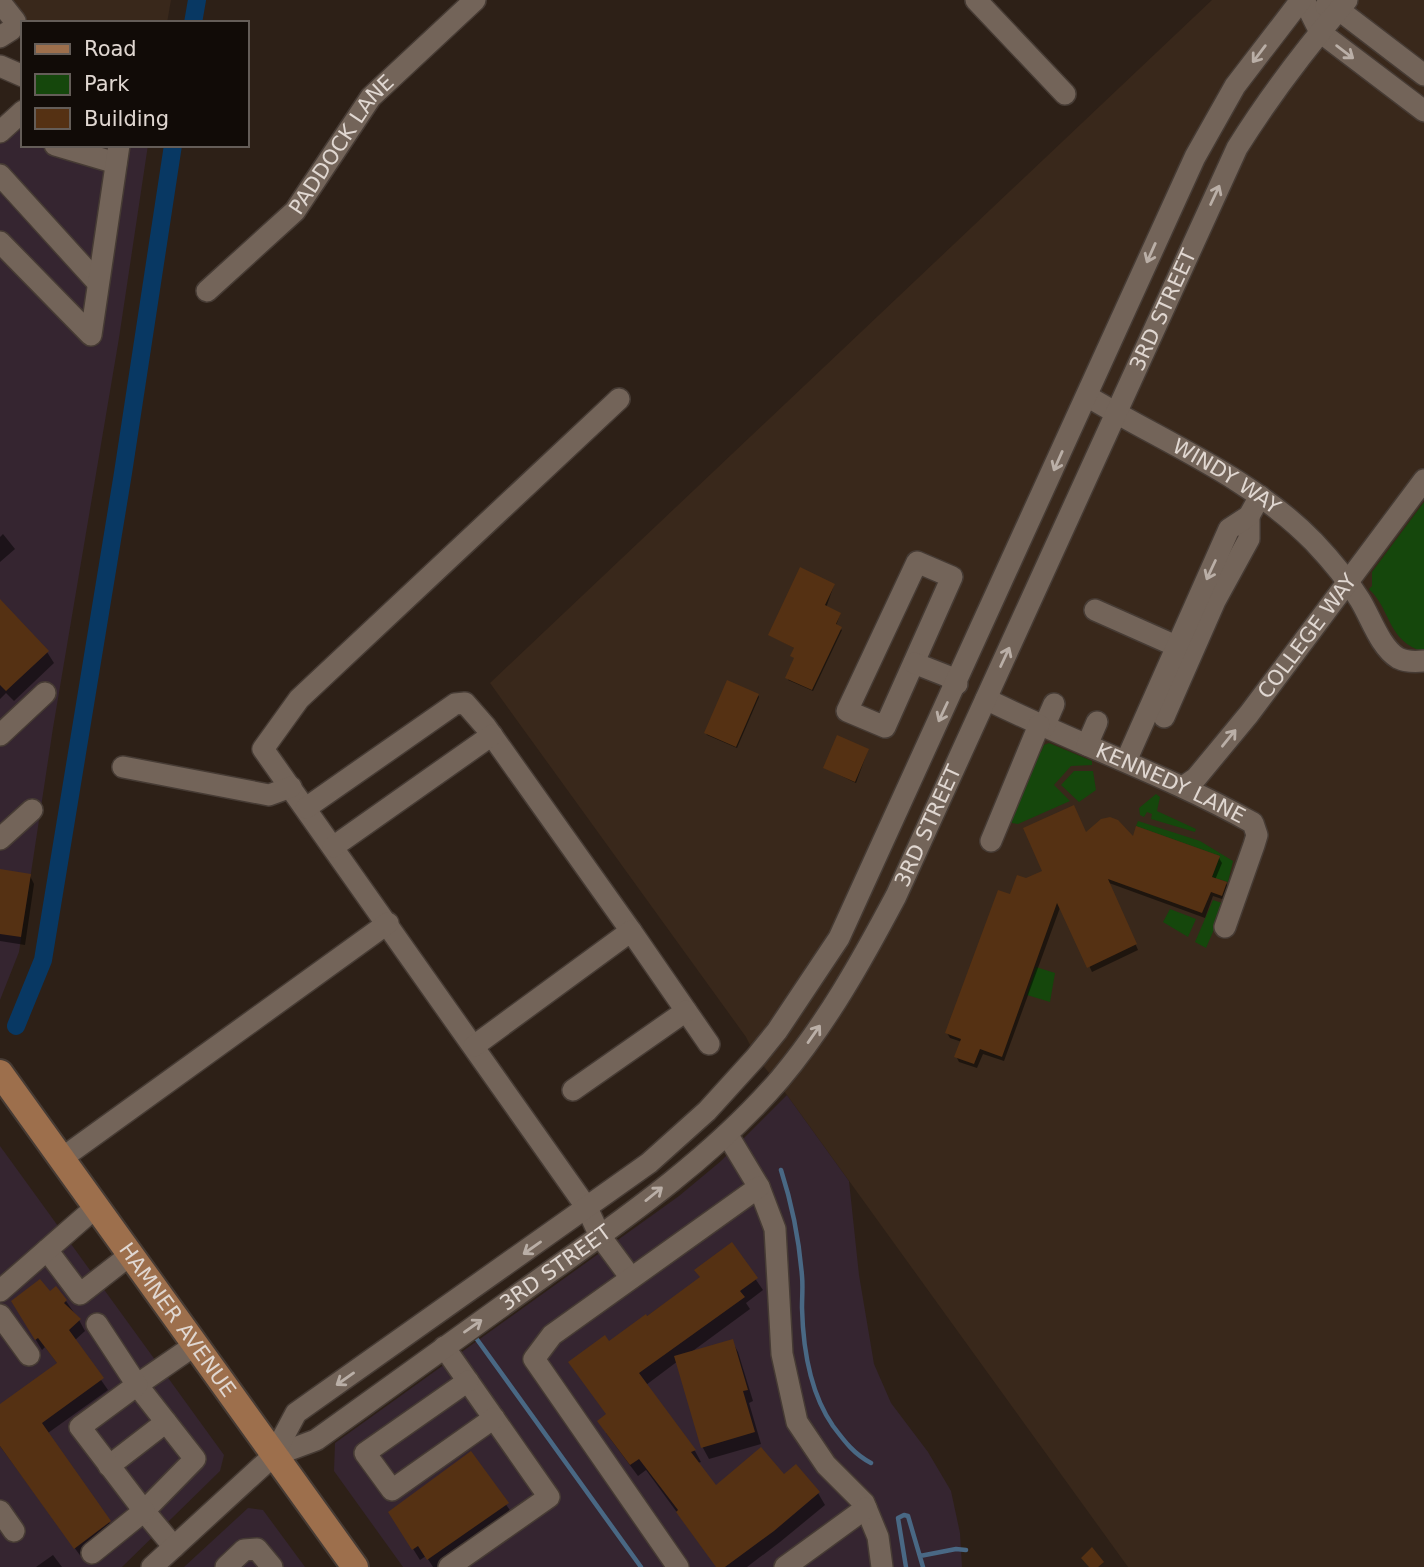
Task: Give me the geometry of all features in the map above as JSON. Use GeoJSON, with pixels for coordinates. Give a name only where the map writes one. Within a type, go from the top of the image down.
{"type":"FeatureCollection","features":[{"type":"Feature","properties":{"kind":"main road","name":"HAMNER AVENUE"},"geometry":{"type":"LineString","coordinates":[[5,1080],[273,1457],[355,1567]]}},
{"type":"Feature","properties":{"kind":"street","name":"PADDOCK LANE"},"geometry":{"type":"LineString","coordinates":[[206,291],[295,211],[371,97],[475,0]]}},
{"type":"Feature","properties":{"kind":"street"},"geometry":{"type":"LineString","coordinates":[[976,0],[1065,94]]}},
{"type":"Feature","properties":{"kind":"street"},"geometry":{"type":"LineString","coordinates":[[1305,0],[1343,5],[1424,75]]}},
{"type":"Feature","properties":{"kind":"street"},"geometry":{"type":"LineString","coordinates":[[1305,0],[1320,32],[1424,111]]}},
{"type":"Feature","properties":{"kind":"street","name":"3RD STREET"},"geometry":{"type":"LineString","coordinates":[[152,1567],[273,1457],[296,1413],[649,1163],[707,1111],[777,1031],[839,938],[1195,157],[1235,86],[1305,0]]}},
{"type":"Feature","properties":{"kind":"street"},"geometry":{"type":"LineString","coordinates":[[0,2],[15,21],[11,30],[0,37]]}},
{"type":"Feature","properties":{"kind":"street","name":"3RD STREET"},"geometry":{"type":"LineString","coordinates":[[273,1457],[316,1440],[600,1236],[727,1134],[779,1080],[795,1059],[856,971],[896,896],[1237,148],[1267,99],[1343,5]]}},
{"type":"Feature","properties":{"kind":"street"},"geometry":{"type":"LineString","coordinates":[[0,66],[21,75]]}},
{"type":"Feature","properties":{"kind":"street"},"geometry":{"type":"LineString","coordinates":[[8,133],[21,114]]}},
{"type":"Feature","properties":{"kind":"street"},"geometry":{"type":"LineString","coordinates":[[0,242],[91,335],[117,154],[69,147]]}},
{"type":"Feature","properties":{"kind":"street"},"geometry":{"type":"LineString","coordinates":[[0,175],[99,284]]}},
{"type":"Feature","properties":{"kind":"street","name":"WINDY WAY"},"geometry":{"type":"LineString","coordinates":[[1087,396],[1260,496],[1313,541],[1348,582],[1391,652],[1407,661],[1424,661]]}},
{"type":"Feature","properties":{"kind":"street"},"geometry":{"type":"LineString","coordinates":[[619,399],[299,699],[263,748],[474,1046],[587,1209],[600,1236],[631,1278]]}},
{"type":"Feature","properties":{"kind":"street","name":"COLLEGE WAY"},"geometry":{"type":"LineString","coordinates":[[1183,787],[1196,778],[1249,714],[1424,480]]}},
{"type":"Feature","properties":{"kind":"street"},"geometry":{"type":"LineString","coordinates":[[1126,761],[1229,530],[1249,516],[1260,496]]}},
{"type":"Feature","properties":{"kind":"street"},"geometry":{"type":"LineString","coordinates":[[1164,717],[1215,601],[1249,539],[1249,516]]}},
{"type":"Feature","properties":{"kind":"street"},"geometry":{"type":"LineString","coordinates":[[916,562],[952,577],[914,663],[886,727],[848,711],[916,562]]}},
{"type":"Feature","properties":{"kind":"street"},"geometry":{"type":"LineString","coordinates":[[1095,610],[1176,646]]}},
{"type":"Feature","properties":{"kind":"street"},"geometry":{"type":"LineString","coordinates":[[914,663],[947,676],[957,684]]}},
{"type":"Feature","properties":{"kind":"street"},"geometry":{"type":"LineString","coordinates":[[0,735],[45,692]]}},
{"type":"Feature","properties":{"kind":"street","name":"KENNEDY LANE"},"geometry":{"type":"LineString","coordinates":[[986,699],[1041,726],[1183,787],[1253,823],[1257,835],[1224,927]]}},
{"type":"Feature","properties":{"kind":"street"},"geometry":{"type":"LineString","coordinates":[[306,808],[455,704],[466,702],[709,1044]]}},
{"type":"Feature","properties":{"kind":"street"},"geometry":{"type":"LineString","coordinates":[[991,841],[1041,726],[1054,704]]}},
{"type":"Feature","properties":{"kind":"street"},"geometry":{"type":"LineString","coordinates":[[1087,745],[1097,722]]}},
{"type":"Feature","properties":{"kind":"street"},"geometry":{"type":"LineString","coordinates":[[333,847],[492,735]]}},
{"type":"Feature","properties":{"kind":"street"},"geometry":{"type":"LineString","coordinates":[[123,767],[269,795],[290,787]]}},
{"type":"Feature","properties":{"kind":"street"},"geometry":{"type":"LineString","coordinates":[[0,839],[32,810]]}},
{"type":"Feature","properties":{"kind":"street"},"geometry":{"type":"LineString","coordinates":[[61,1158],[388,923]]}},
{"type":"Feature","properties":{"kind":"street"},"geometry":{"type":"LineString","coordinates":[[474,1046],[631,931]]}},
{"type":"Feature","properties":{"kind":"street"},"geometry":{"type":"LineString","coordinates":[[573,1090],[686,1011]]}},
{"type":"Feature","properties":{"kind":"street"},"geometry":{"type":"LineString","coordinates":[[727,1134],[759,1187],[775,1229],[782,1354],[797,1423],[826,1465],[864,1503],[878,1537],[882,1567]]}},
{"type":"Feature","properties":{"kind":"street"},"geometry":{"type":"LineString","coordinates":[[678,1567],[534,1359],[552,1335],[759,1187]]}},
{"type":"Feature","properties":{"kind":"street"},"geometry":{"type":"LineString","coordinates":[[0,1291],[96,1207]]}},
{"type":"Feature","properties":{"kind":"street"},"geometry":{"type":"LineString","coordinates":[[47,1250],[80,1294],[130,1255]]}},
{"type":"Feature","properties":{"kind":"street"},"geometry":{"type":"LineString","coordinates":[[0,1315],[29,1355]]}},
{"type":"Feature","properties":{"kind":"street"},"geometry":{"type":"LineString","coordinates":[[92,1553],[144,1511],[195,1460],[138,1385],[97,1324]]}},
{"type":"Feature","properties":{"kind":"street"},"geometry":{"type":"LineString","coordinates":[[174,1547],[80,1427],[195,1345]]}},
{"type":"Feature","properties":{"kind":"street"},"geometry":{"type":"LineString","coordinates":[[444,1347],[549,1497],[449,1567]]}},
{"type":"Feature","properties":{"kind":"street"},"geometry":{"type":"LineString","coordinates":[[468,1381],[365,1453],[392,1490],[494,1418]]}},
{"type":"Feature","properties":{"kind":"street"},"geometry":{"type":"LineString","coordinates":[[109,1466],[166,1423]]}},
{"type":"Feature","properties":{"kind":"street"},"geometry":{"type":"LineString","coordinates":[[785,1567],[866,1508]]}},
{"type":"Feature","properties":{"kind":"street"},"geometry":{"type":"LineString","coordinates":[[0,1511],[14,1531]]}},
{"type":"Feature","properties":{"kind":"street"},"geometry":{"type":"LineString","coordinates":[[226,1567],[244,1550],[257,1549],[272,1567]]}},
{"type":"Feature","properties":{"kind":"shaded area"},"geometry":{"type":"Polygon","coordinates":[[[0,0],[171,0],[167,21],[21,21],[21,37],[7,25],[0,0]]]}},
{"type":"Feature","properties":{"kind":"shaded area"},"geometry":{"type":"Polygon","coordinates":[[[1212,0],[1424,0],[1424,1567],[1128,1567],[787,1095],[756,1057],[746,1037],[490,683],[1212,0]]]}},
{"type":"Feature","properties":{"kind":"shaded area"},"geometry":{"type":"Polygon","coordinates":[[[21,102],[21,147],[148,147],[19,952],[0,1000],[0,119],[21,102]]]}},
{"type":"Feature","properties":{"kind":"shaded area"},"geometry":{"type":"Polygon","coordinates":[[[787,1095],[849,1181],[859,1275],[874,1364],[891,1403],[928,1452],[951,1491],[960,1533],[962,1567],[403,1567],[334,1471],[335,1443],[679,1196],[721,1161],[787,1095]]]}},
{"type":"Feature","properties":{"kind":"shaded area"},"geometry":{"type":"Polygon","coordinates":[[[0,1146],[224,1455],[220,1471],[122,1567],[0,1567],[0,1146]]]}},
{"type":"Feature","properties":{"kind":"shaded area"},"geometry":{"type":"Polygon","coordinates":[[[248,1508],[263,1510],[305,1567],[184,1567],[248,1508]]]}},
{"type":"Feature","properties":{"kind":"green space"},"geometry":{"type":"Polygon","coordinates":[[[1424,502],[1424,652],[1403,641],[1396,633],[1369,589],[1372,586],[1372,572],[1424,502]]]}},
{"type":"Feature","properties":{"kind":"green space"},"geometry":{"type":"Polygon","coordinates":[[[1049,743],[1092,761],[1092,765],[1071,766],[1054,785],[1070,801],[1018,824],[1012,823],[1011,816],[1037,751],[1041,752],[1044,745],[1049,743]]]}},
{"type":"Feature","properties":{"kind":"green space"},"geometry":{"type":"Polygon","coordinates":[[[1074,771],[1093,771],[1096,790],[1079,802],[1061,785],[1074,771]]]}},
{"type":"Feature","properties":{"kind":"green space"},"geometry":{"type":"Polygon","coordinates":[[[1156,794],[1160,797],[1157,811],[1196,829],[1195,832],[1151,819],[1152,814],[1147,812],[1144,817],[1140,815],[1139,808],[1156,794]]]}},
{"type":"Feature","properties":{"kind":"green space"},"geometry":{"type":"Polygon","coordinates":[[[1138,821],[1200,841],[1233,861],[1228,882],[1212,877],[1220,856],[1136,826],[1138,821]]]}},
{"type":"Feature","properties":{"kind":"green space"},"geometry":{"type":"Polygon","coordinates":[[[1213,900],[1225,904],[1206,948],[1195,942],[1213,900]]]}},
{"type":"Feature","properties":{"kind":"green space"},"geometry":{"type":"Polygon","coordinates":[[[1170,909],[1196,919],[1188,937],[1163,922],[1170,909]]]}},
{"type":"Feature","properties":{"kind":"green space"},"geometry":{"type":"Polygon","coordinates":[[[1036,967],[1055,973],[1050,1002],[1027,995],[1036,967]]]}},
{"type":"Feature","properties":{"kind":"building"},"geometry":{"type":"Polygon","coordinates":[[[800,567],[835,584],[825,605],[841,613],[836,624],[842,627],[812,690],[785,678],[794,658],[790,656],[794,648],[768,635],[800,567]]]}},
{"type":"Feature","properties":{"kind":"building"},"geometry":{"type":"Polygon","coordinates":[[[0,599],[49,651],[6,691],[0,685],[0,599]]]}},
{"type":"Feature","properties":{"kind":"building"},"geometry":{"type":"Polygon","coordinates":[[[727,680],[759,694],[736,747],[704,733],[727,680]]]}},
{"type":"Feature","properties":{"kind":"building"},"geometry":{"type":"Polygon","coordinates":[[[837,735],[869,749],[855,782],[823,768],[837,735]]]}},
{"type":"Feature","properties":{"kind":"building"},"geometry":{"type":"Polygon","coordinates":[[[1074,805],[1086,832],[1101,819],[1110,817],[1118,820],[1133,836],[1136,826],[1220,856],[1212,877],[1227,882],[1222,896],[1211,892],[1202,913],[1108,879],[1137,944],[1087,968],[1057,903],[1002,1057],[980,1049],[974,1064],[954,1057],[961,1039],[945,1033],[998,890],[1010,894],[1017,875],[1026,878],[1042,871],[1023,828],[1074,805]]]}},
{"type":"Feature","properties":{"kind":"building"},"geometry":{"type":"Polygon","coordinates":[[[0,869],[31,874],[21,937],[0,934],[0,869]]]}},
{"type":"Feature","properties":{"kind":"building"},"geometry":{"type":"Polygon","coordinates":[[[732,1242],[758,1278],[740,1291],[745,1297],[639,1373],[696,1450],[691,1452],[716,1485],[761,1447],[784,1474],[796,1464],[820,1492],[774,1531],[725,1567],[716,1567],[676,1512],[678,1510],[639,1459],[630,1465],[597,1421],[606,1414],[568,1362],[605,1335],[609,1341],[646,1314],[647,1316],[700,1277],[694,1270],[732,1242]]]}},
{"type":"Feature","properties":{"kind":"building"},"geometry":{"type":"Polygon","coordinates":[[[40,1279],[50,1291],[56,1286],[67,1300],[64,1303],[81,1319],[69,1330],[104,1378],[42,1423],[111,1521],[74,1549],[0,1446],[0,1404],[57,1363],[38,1338],[35,1340],[11,1301],[40,1279]]]}},
{"type":"Feature","properties":{"kind":"building"},"geometry":{"type":"Polygon","coordinates":[[[733,1339],[748,1390],[743,1391],[755,1432],[701,1448],[674,1356],[733,1339]]]}},
{"type":"Feature","properties":{"kind":"building"},"geometry":{"type":"Polygon","coordinates":[[[471,1451],[509,1503],[427,1560],[418,1546],[412,1550],[388,1512],[471,1451]]]}},
{"type":"Feature","properties":{"kind":"building"},"geometry":{"type":"Polygon","coordinates":[[[1092,1547],[1104,1562],[1098,1567],[1089,1567],[1081,1558],[1092,1547]]]}},
{"type":"Feature","properties":{"kind":"waterway"},"geometry":{"type":"LineString","coordinates":[[193,21],[197,0]]}},
{"type":"Feature","properties":{"kind":"waterway"},"geometry":{"type":"LineString","coordinates":[[16,1026],[43,960],[123,473],[173,147]]}},
{"type":"Feature","properties":{"kind":"waterway"},"geometry":{"type":"LineString","coordinates":[[781,1170],[799,1249],[804,1339],[813,1385],[833,1426],[855,1452],[871,1463]]}},
{"type":"Feature","properties":{"kind":"waterway"},"geometry":{"type":"LineString","coordinates":[[476,1338],[641,1567]]}},
{"type":"Feature","properties":{"kind":"waterway"},"geometry":{"type":"LineString","coordinates":[[906,1567],[898,1518],[904,1515],[908,1516],[923,1567]]}},
{"type":"Feature","properties":{"kind":"waterway"},"geometry":{"type":"LineString","coordinates":[[920,1556],[956,1549],[966,1550]]}}]}
